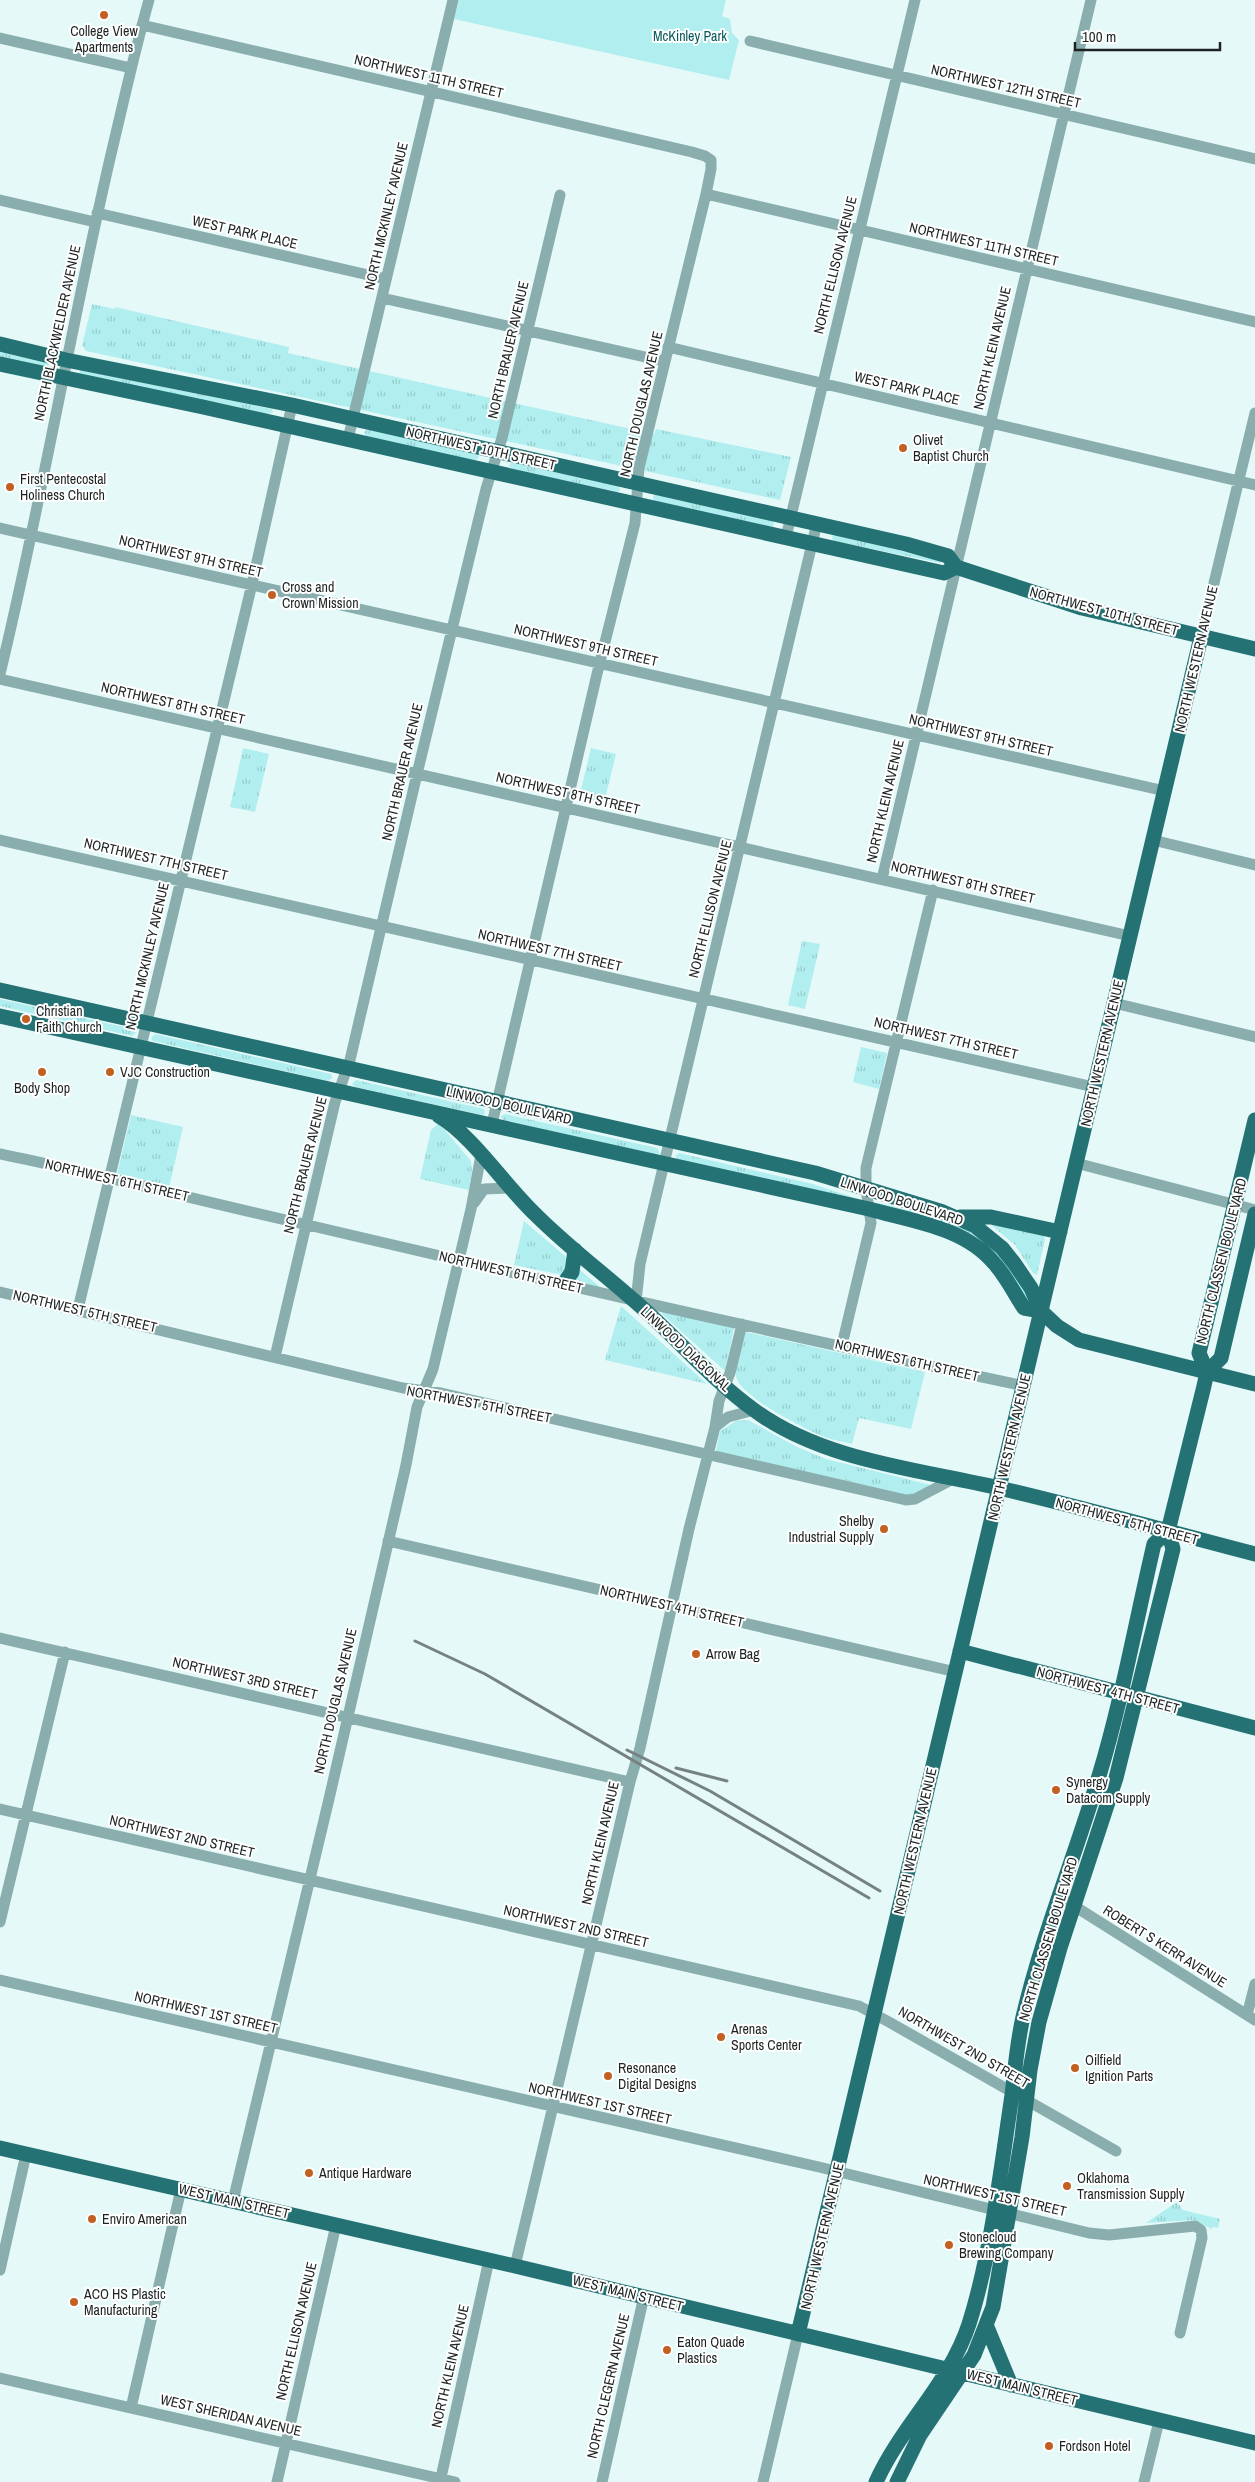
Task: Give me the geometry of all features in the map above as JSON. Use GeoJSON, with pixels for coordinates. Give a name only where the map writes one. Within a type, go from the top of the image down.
{"type":"FeatureCollection","features":[{"type":"Feature","properties":{"kind":"main road","name":"NORTHWEST 10TH STREET"},"geometry":{"type":"LineString","coordinates":[[0,344],[66,360],[292,405],[817,523],[948,556],[956,567],[1082,608],[1255,648]]}},
{"type":"Feature","properties":{"kind":"main road","name":"NORTHWEST 10TH STREET"},"geometry":{"type":"LineString","coordinates":[[0,364],[62,379],[348,439],[944,572],[956,567]]}},
{"type":"Feature","properties":{"kind":"main road","name":"NORTH WESTERN AVENUE"},"geometry":{"type":"LineString","coordinates":[[798,2334],[1201,637]]}},
{"type":"Feature","properties":{"kind":"main road","name":"LINWOOD BOULEVARD"},"geometry":{"type":"LineString","coordinates":[[0,990],[815,1174],[958,1217],[975,1226],[1002,1248],[1031,1288],[1041,1311]]}},
{"type":"Feature","properties":{"kind":"main road","name":"LINWOOD BOULEVARD"},"geometry":{"type":"LineString","coordinates":[[0,1016],[665,1162],[869,1209],[942,1230],[968,1241],[995,1264],[1024,1308],[1041,1311]]}},
{"type":"Feature","properties":{"kind":"main road","name":"LINWOOD DIAGONAL"},"geometry":{"type":"LineString","coordinates":[[429,1110],[458,1128],[509,1188],[575,1250],[636,1302],[725,1386],[754,1410],[801,1438],[829,1450],[999,1488]]}},
{"type":"Feature","properties":{"kind":"main road","name":"NORTH CLASSEN BOULEVARD"},"geometry":{"type":"LineString","coordinates":[[1208,1372],[1198,1353],[1255,1120]]}},
{"type":"Feature","properties":{"kind":"main road","name":"NORTH CLASSEN BOULEVARD"},"geometry":{"type":"LineString","coordinates":[[897,2482],[920,2435],[964,2373],[987,2327],[997,2288],[1010,2214],[1030,2070],[1039,2022],[1074,1906],[1116,1778],[1173,1549],[1168,1531],[1208,1372],[1221,1358],[1255,1214]]}},
{"type":"Feature","properties":{"kind":"main road"},"geometry":{"type":"LineString","coordinates":[[958,1217],[991,1216],[1060,1232]]}},
{"type":"Feature","properties":{"kind":"main road"},"geometry":{"type":"LineString","coordinates":[[564,1283],[572,1272],[575,1250]]}},
{"type":"Feature","properties":{"kind":"main road"},"geometry":{"type":"LineString","coordinates":[[1041,1311],[1057,1326],[1079,1340],[1255,1384]]}},
{"type":"Feature","properties":{"kind":"main road","name":"NORTHWEST 5TH STREET"},"geometry":{"type":"LineString","coordinates":[[999,1488],[1255,1554]]}},
{"type":"Feature","properties":{"kind":"main road","name":"NORTH CLASSEN BOULEVARD"},"geometry":{"type":"LineString","coordinates":[[876,2482],[892,2450],[947,2369],[969,2326],[980,2286],[994,2210],[1012,2092],[1016,2049],[1023,2015],[1100,1773],[1154,1544],[1168,1531]]}},
{"type":"Feature","properties":{"kind":"main road","name":"NORTHWEST 4TH STREET"},"geometry":{"type":"LineString","coordinates":[[960,1651],[1255,1728]]}},
{"type":"Feature","properties":{"kind":"main road","name":"WEST MAIN STREET"},"geometry":{"type":"LineString","coordinates":[[0,2148],[644,2296],[1255,2443]]}},
{"type":"Feature","properties":{"kind":"main road"},"geometry":{"type":"LineString","coordinates":[[987,2327],[1011,2385]]}},
{"type":"Feature","properties":{"kind":"street","name":"NORTH BLACKWELDER AVENUE"},"geometry":{"type":"LineString","coordinates":[[0,674],[33,536],[62,379],[96,217],[149,0]]}},
{"type":"Feature","properties":{"kind":"street","name":"NORTH MCKINLEY AVENUE"},"geometry":{"type":"LineString","coordinates":[[348,439],[453,0]]}},
{"type":"Feature","properties":{"kind":"street","name":"NORTH ELLISON AVENUE"},"geometry":{"type":"LineString","coordinates":[[786,537],[915,0]]}},
{"type":"Feature","properties":{"kind":"street","name":"NORTH KLEIN AVENUE"},"geometry":{"type":"LineString","coordinates":[[882,879],[1091,0]]}},
{"type":"Feature","properties":{"kind":"street","name":"NORTHWEST 11TH STREET"},"geometry":{"type":"LineString","coordinates":[[142,25],[692,152],[709,158]]}},
{"type":"Feature","properties":{"kind":"street"},"geometry":{"type":"LineString","coordinates":[[0,38],[131,68]]}},
{"type":"Feature","properties":{"kind":"street","name":"NORTHWEST 12TH STREET"},"geometry":{"type":"LineString","coordinates":[[750,41],[1255,159]]}},
{"type":"Feature","properties":{"kind":"street","name":"NORTH DOUGLAS AVENUE"},"geometry":{"type":"LineString","coordinates":[[492,1124],[529,960],[635,523],[639,468],[663,361],[668,348],[706,194],[711,169],[709,158]]}},
{"type":"Feature","properties":{"kind":"street","name":"NORTHWEST 11TH STREET"},"geometry":{"type":"LineString","coordinates":[[706,194],[1255,322]]}},
{"type":"Feature","properties":{"kind":"street","name":"NORTH BRAUER AVENUE"},"geometry":{"type":"LineString","coordinates":[[275,1357],[560,195]]}},
{"type":"Feature","properties":{"kind":"street","name":"WEST PARK PLACE"},"geometry":{"type":"LineString","coordinates":[[0,200],[96,217],[386,279]]}},
{"type":"Feature","properties":{"kind":"street"},"geometry":{"type":"LineString","coordinates":[[382,298],[663,361]]}},
{"type":"Feature","properties":{"kind":"street","name":"WEST PARK PLACE"},"geometry":{"type":"LineString","coordinates":[[668,348],[1255,485]]}},
{"type":"Feature","properties":{"kind":"street","name":"NORTH MCKINLEY AVENUE"},"geometry":{"type":"LineString","coordinates":[[78,1309],[252,584],[292,405]]}},
{"type":"Feature","properties":{"kind":"street","name":"NORTH WESTERN AVENUE"},"geometry":{"type":"LineString","coordinates":[[1201,637],[1255,413]]}},
{"type":"Feature","properties":{"kind":"street","name":"NORTH ELLISON AVENUE"},"geometry":{"type":"LineString","coordinates":[[636,1302],[640,1264],[817,523]]}},
{"type":"Feature","properties":{"kind":"street","name":"NORTHWEST 9TH STREET"},"geometry":{"type":"LineString","coordinates":[[0,528],[1165,791]]}},
{"type":"Feature","properties":{"kind":"street","name":"NORTHWEST 8TH STREET"},"geometry":{"type":"LineString","coordinates":[[0,679],[1130,936]]}},
{"type":"Feature","properties":{"kind":"street","name":"NORTHWEST 7TH STREET"},"geometry":{"type":"LineString","coordinates":[[0,840],[1094,1087]]}},
{"type":"Feature","properties":{"kind":"street"},"geometry":{"type":"LineString","coordinates":[[1153,840],[1255,865]]}},
{"type":"Feature","properties":{"kind":"street"},"geometry":{"type":"LineString","coordinates":[[842,1346],[871,1223],[866,1189],[866,1168],[933,890]]}},
{"type":"Feature","properties":{"kind":"street"},"geometry":{"type":"LineString","coordinates":[[1114,1002],[1255,1037]]}},
{"type":"Feature","properties":{"kind":"street","name":"NORTHWEST 6TH STREET"},"geometry":{"type":"LineString","coordinates":[[0,1154],[111,1177],[306,1225],[564,1283],[636,1302],[1024,1386]]}},
{"type":"Feature","properties":{"kind":"street","name":"NORTH DOUGLAS AVENUE"},"geometry":{"type":"LineString","coordinates":[[233,2201],[406,1465],[417,1407],[433,1369],[471,1209],[481,1155]]}},
{"type":"Feature","properties":{"kind":"street"},"geometry":{"type":"LineString","coordinates":[[1076,1163],[1255,1210]]}},
{"type":"Feature","properties":{"kind":"street","name":"NORTH DOUGLAS AVENUE"},"geometry":{"type":"LineString","coordinates":[[471,1209],[484,1189],[509,1188]]}},
{"type":"Feature","properties":{"kind":"street","name":"NORTHWEST 5TH STREET"},"geometry":{"type":"LineString","coordinates":[[0,1292],[78,1309],[403,1388],[424,1391],[708,1454],[906,1500],[915,1499],[955,1478]]}},
{"type":"Feature","properties":{"kind":"street","name":"NORTH KLEIN AVENUE"},"geometry":{"type":"LineString","coordinates":[[515,2266],[630,1782],[640,1748],[671,1606],[715,1428],[717,1410],[742,1324]]}},
{"type":"Feature","properties":{"kind":"street"},"geometry":{"type":"LineString","coordinates":[[715,1428],[728,1417],[754,1410]]}},
{"type":"Feature","properties":{"kind":"street","name":"NORTHWEST 4TH STREET"},"geometry":{"type":"LineString","coordinates":[[388,1541],[956,1672]]}},
{"type":"Feature","properties":{"kind":"street","name":"NORTHWEST 3RD STREET"},"geometry":{"type":"LineString","coordinates":[[0,1638],[630,1782]]}},
{"type":"Feature","properties":{"kind":"street"},"geometry":{"type":"LineString","coordinates":[[0,1922],[65,1652]]}},
{"type":"Feature","properties":{"kind":"street","name":"NORTHWEST 2ND STREET"},"geometry":{"type":"LineString","coordinates":[[0,1809],[859,2006],[1116,2151]]}},
{"type":"Feature","properties":{"kind":"street","name":"ROBERT S KERR AVENUE"},"geometry":{"type":"LineString","coordinates":[[1060,1897],[1251,2018]]}},
{"type":"Feature","properties":{"kind":"street","name":"NORTHWEST 1ST STREET"},"geometry":{"type":"LineString","coordinates":[[0,1980],[837,2172],[1010,2214],[1109,2235],[1195,2226],[1201,2230],[1202,2238],[1180,2333]]}},
{"type":"Feature","properties":{"kind":"street"},"geometry":{"type":"LineString","coordinates":[[1251,2018],[1255,1984]]}},
{"type":"Feature","properties":{"kind":"street"},"geometry":{"type":"LineString","coordinates":[[0,2270],[26,2154]]}},
{"type":"Feature","properties":{"kind":"street"},"geometry":{"type":"LineString","coordinates":[[131,2408],[181,2190]]}},
{"type":"Feature","properties":{"kind":"street","name":"NORTH ELLISON AVENUE"},"geometry":{"type":"LineString","coordinates":[[277,2482],[336,2225]]}},
{"type":"Feature","properties":{"kind":"street","name":"NORTH KLEIN AVENUE"},"geometry":{"type":"LineString","coordinates":[[440,2480],[489,2260]]}},
{"type":"Feature","properties":{"kind":"street","name":"NORTH CLEGERN AVENUE"},"geometry":{"type":"LineString","coordinates":[[602,2482],[644,2296]]}},
{"type":"Feature","properties":{"kind":"street","name":"NORTH WESTERN AVENUE"},"geometry":{"type":"LineString","coordinates":[[763,2482],[798,2334]]}},
{"type":"Feature","properties":{"kind":"street","name":"WEST SHERIDAN AVENUE"},"geometry":{"type":"LineString","coordinates":[[0,2378],[455,2482]]}},
{"type":"Feature","properties":{"kind":"street"},"geometry":{"type":"LineString","coordinates":[[1144,2482],[1159,2421]]}},
{"type":"Feature","properties":{"kind":"green space","name":"McKinley Park"},"geometry":{"type":"Polygon","coordinates":[[[459,0],[726,0],[722,16],[730,19],[732,33],[739,40],[729,80],[454,19],[459,0]]]}},
{"type":"Feature","properties":{"kind":"green space"},"geometry":{"type":"Polygon","coordinates":[[[92,304],[115,309],[115,307],[289,347],[288,353],[654,434],[656,429],[791,457],[780,500],[86,351],[82,345],[92,304]]]}},
{"type":"Feature","properties":{"kind":"green space"},"geometry":{"type":"Polygon","coordinates":[[[0,350],[49,363],[48,369],[0,358],[0,350]]]}},
{"type":"Feature","properties":{"kind":"green space"},"geometry":{"type":"Polygon","coordinates":[[[80,370],[272,409],[273,412],[268,414],[79,374],[80,370]]]}},
{"type":"Feature","properties":{"kind":"green space"},"geometry":{"type":"Polygon","coordinates":[[[368,429],[478,454],[479,458],[474,461],[366,437],[364,432],[368,429]]]}},
{"type":"Feature","properties":{"kind":"green space"},"geometry":{"type":"Polygon","coordinates":[[[512,462],[619,486],[620,490],[618,492],[513,470],[509,466],[512,462]]]}},
{"type":"Feature","properties":{"kind":"green space"},"geometry":{"type":"Polygon","coordinates":[[[656,494],[773,521],[774,525],[772,527],[654,501],[653,497],[656,494]]]}},
{"type":"Feature","properties":{"kind":"green space"},"geometry":{"type":"Polygon","coordinates":[[[835,534],[941,561],[941,563],[833,541],[832,537],[835,534]]]}},
{"type":"Feature","properties":{"kind":"green space"},"geometry":{"type":"Polygon","coordinates":[[[243,748],[269,754],[255,812],[230,807],[243,748]]]}},
{"type":"Feature","properties":{"kind":"green space"},"geometry":{"type":"Polygon","coordinates":[[[591,748],[616,754],[604,803],[579,798],[591,748]]]}},
{"type":"Feature","properties":{"kind":"green space"},"geometry":{"type":"Polygon","coordinates":[[[802,941],[820,944],[805,1009],[788,1005],[802,941]]]}},
{"type":"Feature","properties":{"kind":"green space"},"geometry":{"type":"Polygon","coordinates":[[[0,999],[133,1029],[136,1033],[132,1036],[0,1006],[0,999]]]}},
{"type":"Feature","properties":{"kind":"green space"},"geometry":{"type":"Polygon","coordinates":[[[155,1034],[331,1074],[332,1078],[328,1081],[153,1041],[151,1038],[155,1034]]]}},
{"type":"Feature","properties":{"kind":"green space"},"geometry":{"type":"Polygon","coordinates":[[[861,1047],[887,1053],[879,1089],[853,1082],[861,1047]]]}},
{"type":"Feature","properties":{"kind":"green space"},"geometry":{"type":"Polygon","coordinates":[[[356,1080],[484,1109],[485,1114],[482,1115],[355,1087],[352,1084],[356,1080]]]}},
{"type":"Feature","properties":{"kind":"green space"},"geometry":{"type":"Polygon","coordinates":[[[505,1114],[657,1148],[660,1153],[658,1155],[503,1120],[501,1116],[505,1114]]]}},
{"type":"Feature","properties":{"kind":"green space"},"geometry":{"type":"Polygon","coordinates":[[[131,1115],[183,1127],[169,1188],[117,1174],[131,1115]]]}},
{"type":"Feature","properties":{"kind":"green space"},"geometry":{"type":"Polygon","coordinates":[[[439,1123],[471,1161],[472,1172],[469,1190],[420,1179],[431,1130],[439,1123]]]}},
{"type":"Feature","properties":{"kind":"green space"},"geometry":{"type":"Polygon","coordinates":[[[679,1153],[813,1184],[858,1199],[678,1160],[675,1156],[679,1153]]]}},
{"type":"Feature","properties":{"kind":"green space"},"geometry":{"type":"Polygon","coordinates":[[[878,1203],[938,1218],[973,1233],[989,1244],[1003,1258],[1016,1276],[1028,1300],[998,1256],[986,1244],[958,1228],[878,1203]]]}},
{"type":"Feature","properties":{"kind":"green space"},"geometry":{"type":"Polygon","coordinates":[[[524,1221],[566,1257],[569,1264],[562,1275],[514,1265],[524,1221]]]}},
{"type":"Feature","properties":{"kind":"green space"},"geometry":{"type":"Polygon","coordinates":[[[989,1223],[1043,1235],[1045,1239],[1037,1275],[1033,1273],[1015,1245],[989,1223]]]}},
{"type":"Feature","properties":{"kind":"green space"},"geometry":{"type":"Polygon","coordinates":[[[579,1269],[600,1287],[599,1289],[575,1279],[579,1269]]]}},
{"type":"Feature","properties":{"kind":"green space"},"geometry":{"type":"Polygon","coordinates":[[[621,1306],[707,1384],[605,1360],[621,1306]]]}},
{"type":"Feature","properties":{"kind":"green space"},"geometry":{"type":"Polygon","coordinates":[[[663,1311],[734,1328],[725,1371],[662,1314],[663,1311]]]}},
{"type":"Feature","properties":{"kind":"green space"},"geometry":{"type":"Polygon","coordinates":[[[746,1332],[925,1372],[911,1429],[859,1418],[852,1444],[822,1436],[773,1410],[748,1392],[740,1384],[736,1376],[738,1360],[746,1332]]]}},
{"type":"Feature","properties":{"kind":"green space"},"geometry":{"type":"Polygon","coordinates":[[[748,1420],[795,1446],[826,1459],[931,1485],[912,1496],[716,1451],[720,1431],[736,1421],[748,1420]]]}},
{"type":"Feature","properties":{"kind":"green space"},"geometry":{"type":"Polygon","coordinates":[[[1177,2202],[1183,2210],[1220,2219],[1218,2228],[1213,2227],[1212,2229],[1194,2220],[1146,2223],[1177,2202]]]}},
{"type":"Feature","properties":{"kind":"railway"},"geometry":{"type":"LineString","coordinates":[[415,1641],[485,1674],[869,1898]]}},
{"type":"Feature","properties":{"kind":"railway"},"geometry":{"type":"LineString","coordinates":[[627,1750],[710,1791],[880,1891]]}},
{"type":"Feature","properties":{"kind":"railway"},"geometry":{"type":"LineString","coordinates":[[676,1768],[727,1781]]}},
{"type":"Feature","properties":{"kind":"place","name":"College View Apartments"},"geometry":{"type":"Point","coordinates":[104,15]}},
{"type":"Feature","properties":{"kind":"place","name":"Olivet Baptist Church"},"geometry":{"type":"Point","coordinates":[903,448]}},
{"type":"Feature","properties":{"kind":"place","name":"First Pentecostal Holiness Church"},"geometry":{"type":"Point","coordinates":[10,487]}},
{"type":"Feature","properties":{"kind":"place","name":"Cross and Crown Mission"},"geometry":{"type":"Point","coordinates":[272,595]}},
{"type":"Feature","properties":{"kind":"place","name":"Christian Faith Church"},"geometry":{"type":"Point","coordinates":[26,1019]}},
{"type":"Feature","properties":{"kind":"place","name":"Body Shop"},"geometry":{"type":"Point","coordinates":[42,1072]}},
{"type":"Feature","properties":{"kind":"place","name":"VJC Construction"},"geometry":{"type":"Point","coordinates":[110,1072]}},
{"type":"Feature","properties":{"kind":"place","name":"Shelby Industrial Supply"},"geometry":{"type":"Point","coordinates":[884,1529]}},
{"type":"Feature","properties":{"kind":"place","name":"Arrow Bag"},"geometry":{"type":"Point","coordinates":[696,1654]}},
{"type":"Feature","properties":{"kind":"place","name":"Synergy Datacom Supply"},"geometry":{"type":"Point","coordinates":[1056,1790]}},
{"type":"Feature","properties":{"kind":"place","name":"Arenas Sports Center"},"geometry":{"type":"Point","coordinates":[721,2037]}},
{"type":"Feature","properties":{"kind":"place","name":"Oilfield Ignition Parts"},"geometry":{"type":"Point","coordinates":[1075,2068]}},
{"type":"Feature","properties":{"kind":"place","name":"Resonance Digital Designs"},"geometry":{"type":"Point","coordinates":[608,2076]}},
{"type":"Feature","properties":{"kind":"place","name":"Antique Hardware"},"geometry":{"type":"Point","coordinates":[309,2173]}},
{"type":"Feature","properties":{"kind":"place","name":"Oklahoma Transmission Supply"},"geometry":{"type":"Point","coordinates":[1067,2186]}},
{"type":"Feature","properties":{"kind":"place","name":"Enviro American"},"geometry":{"type":"Point","coordinates":[92,2219]}},
{"type":"Feature","properties":{"kind":"place","name":"Stonecloud Brewing Company"},"geometry":{"type":"Point","coordinates":[949,2245]}},
{"type":"Feature","properties":{"kind":"place","name":"ACO HS Plastic Manufacturing"},"geometry":{"type":"Point","coordinates":[74,2302]}},
{"type":"Feature","properties":{"kind":"place","name":"Eaton Quade Plastics"},"geometry":{"type":"Point","coordinates":[667,2350]}},
{"type":"Feature","properties":{"kind":"place","name":"Fordson Hotel"},"geometry":{"type":"Point","coordinates":[1049,2446]}}]}
